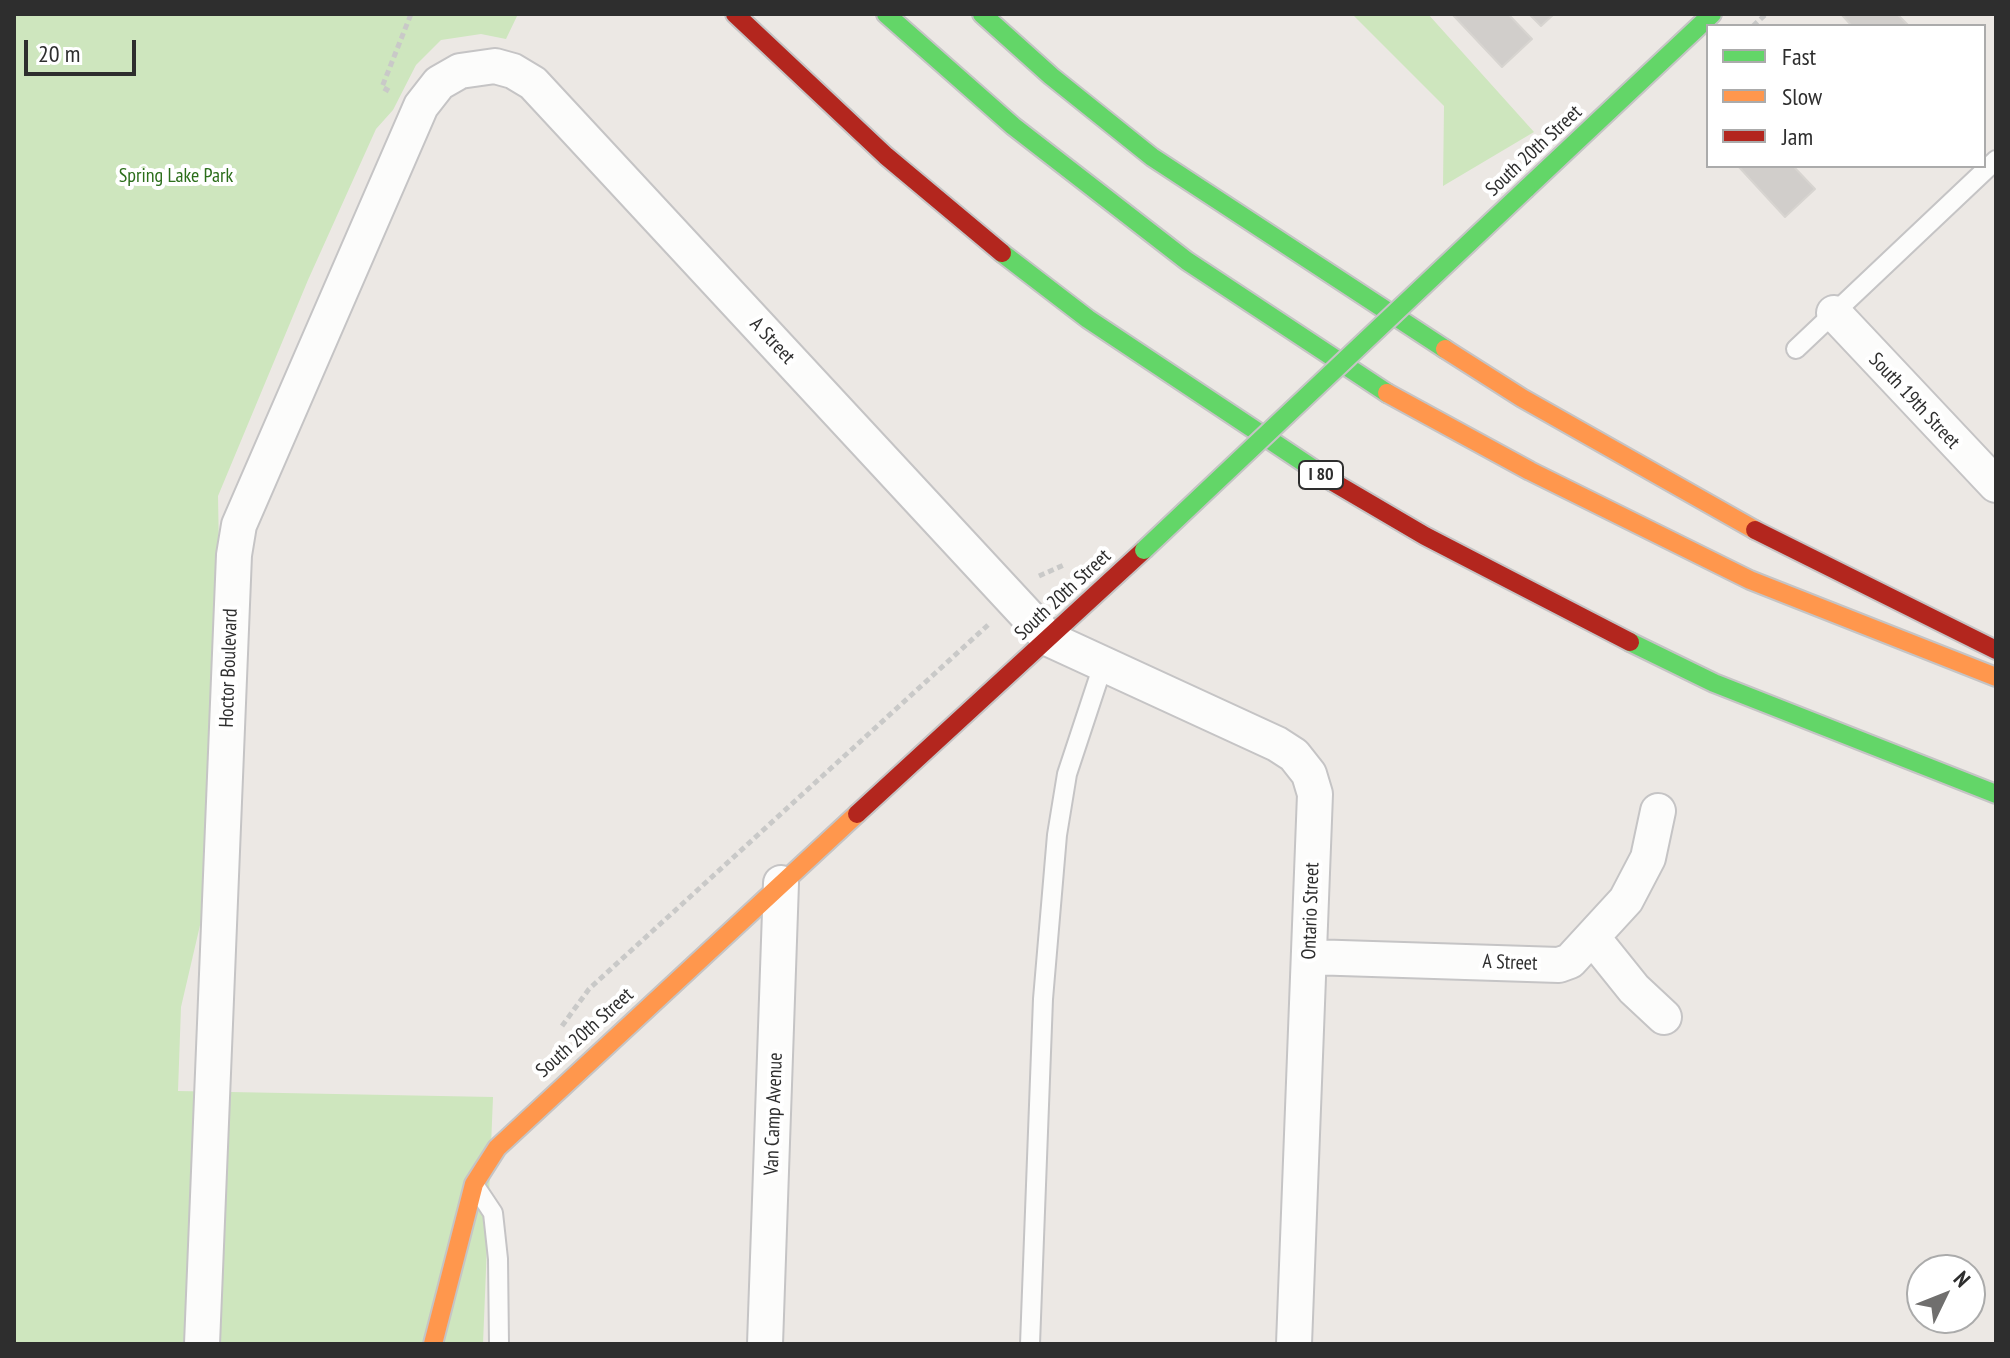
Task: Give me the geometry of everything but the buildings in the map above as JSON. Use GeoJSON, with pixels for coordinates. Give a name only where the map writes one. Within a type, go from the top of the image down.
{"type":"FeatureCollection","features":[{"type":"Feature","properties":{"kind":"main road","name":"I 80"},"geometry":{"type":"LineString","coordinates":[[735,14],[886,156],[974,231],[1099,327],[1296,460],[1425,536],[1536,596],[1714,683],[1996,794]]}},
{"type":"Feature","properties":{"kind":"main road"},"geometry":{"type":"LineString","coordinates":[[886,14],[1013,126],[1187,261],[1401,402],[1595,505],[1750,580],[1877,633],[1996,677]]}},
{"type":"Feature","properties":{"kind":"main road"},"geometry":{"type":"LineString","coordinates":[[982,14],[1051,76],[1152,157],[1327,275],[1522,398],[1738,521],[1996,650]]}},
{"type":"Feature","properties":{"kind":"main road","name":"South 20th Street"},"geometry":{"type":"LineString","coordinates":[[433,1344],[474,1184],[497,1148],[527,1117],[1049,639],[1712,14]]}},
{"type":"Feature","properties":{"kind":"street","name":"A Street"},"geometry":{"type":"LineString","coordinates":[[483,66],[513,71],[533,83],[1049,639]]}},
{"type":"Feature","properties":{"kind":"street","name":"Hoctor Boulevard"},"geometry":{"type":"LineString","coordinates":[[202,1344],[234,555],[239,525],[421,106],[439,83],[460,71],[483,66]]}},
{"type":"Feature","properties":{"kind":"street","name":"South 19th Street"},"geometry":{"type":"LineString","coordinates":[[1834,313],[1996,485]]}},
{"type":"Feature","properties":{"kind":"street","name":"Ontario Street"},"geometry":{"type":"LineString","coordinates":[[1049,639],[1277,744],[1294,755],[1309,774],[1315,794],[1294,1344]]}},
{"type":"Feature","properties":{"kind":"street","name":"A Street"},"geometry":{"type":"LineString","coordinates":[[1310,957],[1559,965],[1570,961],[1626,900],[1648,858],[1658,811]]}},
{"type":"Feature","properties":{"kind":"street","name":"Van Camp Avenue"},"geometry":{"type":"LineString","coordinates":[[765,1344],[781,883]]}},
{"type":"Feature","properties":{"kind":"street"},"geometry":{"type":"LineString","coordinates":[[1593,938],[1634,989],[1664,1017]]}},
{"type":"Feature","properties":{"kind":"lane"},"geometry":{"type":"LineString","coordinates":[[1796,349],[1996,160]]}},
{"type":"Feature","properties":{"kind":"lane"},"geometry":{"type":"LineString","coordinates":[[1030,1344],[1043,999],[1057,835],[1067,774],[1103,665]]}},
{"type":"Feature","properties":{"kind":"lane"},"geometry":{"type":"LineString","coordinates":[[474,1184],[493,1213],[498,1259],[499,1344]]}},
{"type":"Feature","properties":{"kind":"path"},"geometry":{"type":"LineString","coordinates":[[382,87],[411,14]]}},
{"type":"Feature","properties":{"kind":"green space","name":"Spring Lake Park"},"geometry":{"type":"Polygon","coordinates":[[[14,14],[518,14],[506,39],[481,34],[441,40],[416,65],[393,110],[376,129],[308,280],[218,496],[220,607],[208,891],[181,1007],[178,1091],[493,1097],[483,1344],[14,1344],[14,14]]]}},
{"type":"Feature","properties":{"kind":"green space"},"geometry":{"type":"Polygon","coordinates":[[[1352,14],[1428,14],[1534,132],[1443,186],[1444,106],[1352,14]]]}},
{"type":"Feature","properties":{"kind":"traffic: fast"},"geometry":{"type":"LineString","coordinates":[[886,14],[1013,126],[1187,261],[1387,393]]}},
{"type":"Feature","properties":{"kind":"traffic: fast"},"geometry":{"type":"LineString","coordinates":[[982,14],[1051,76],[1152,157],[1445,349]]}},
{"type":"Feature","properties":{"kind":"traffic: fast"},"geometry":{"type":"LineString","coordinates":[[1526,189],[1712,14]]}},
{"type":"Feature","properties":{"kind":"traffic: fast"},"geometry":{"type":"LineString","coordinates":[[1144,550],[1526,189]]}},
{"type":"Feature","properties":{"kind":"traffic: fast"},"geometry":{"type":"LineString","coordinates":[[1002,253],[1088,319],[1333,482]]}},
{"type":"Feature","properties":{"kind":"traffic: fast"},"geometry":{"type":"LineString","coordinates":[[1630,642],[1714,683],[1996,794]]}},
{"type":"Feature","properties":{"kind":"traffic: slow"},"geometry":{"type":"LineString","coordinates":[[1445,349],[1522,398],[1755,530]]}},
{"type":"Feature","properties":{"kind":"traffic: slow"},"geometry":{"type":"LineString","coordinates":[[1387,393],[1530,471],[1750,580],[1996,677]]}},
{"type":"Feature","properties":{"kind":"traffic: slow"},"geometry":{"type":"LineString","coordinates":[[433,1344],[474,1184],[497,1148],[857,814]]}},
{"type":"Feature","properties":{"kind":"traffic: jam"},"geometry":{"type":"LineString","coordinates":[[735,14],[886,156],[1002,253]]}},
{"type":"Feature","properties":{"kind":"traffic: jam"},"geometry":{"type":"LineString","coordinates":[[1333,482],[1425,536],[1630,642]]}},
{"type":"Feature","properties":{"kind":"traffic: jam"},"geometry":{"type":"LineString","coordinates":[[1755,530],[1996,650]]}},
{"type":"Feature","properties":{"kind":"traffic: jam"},"geometry":{"type":"LineString","coordinates":[[857,814],[1144,550]]}}]}
